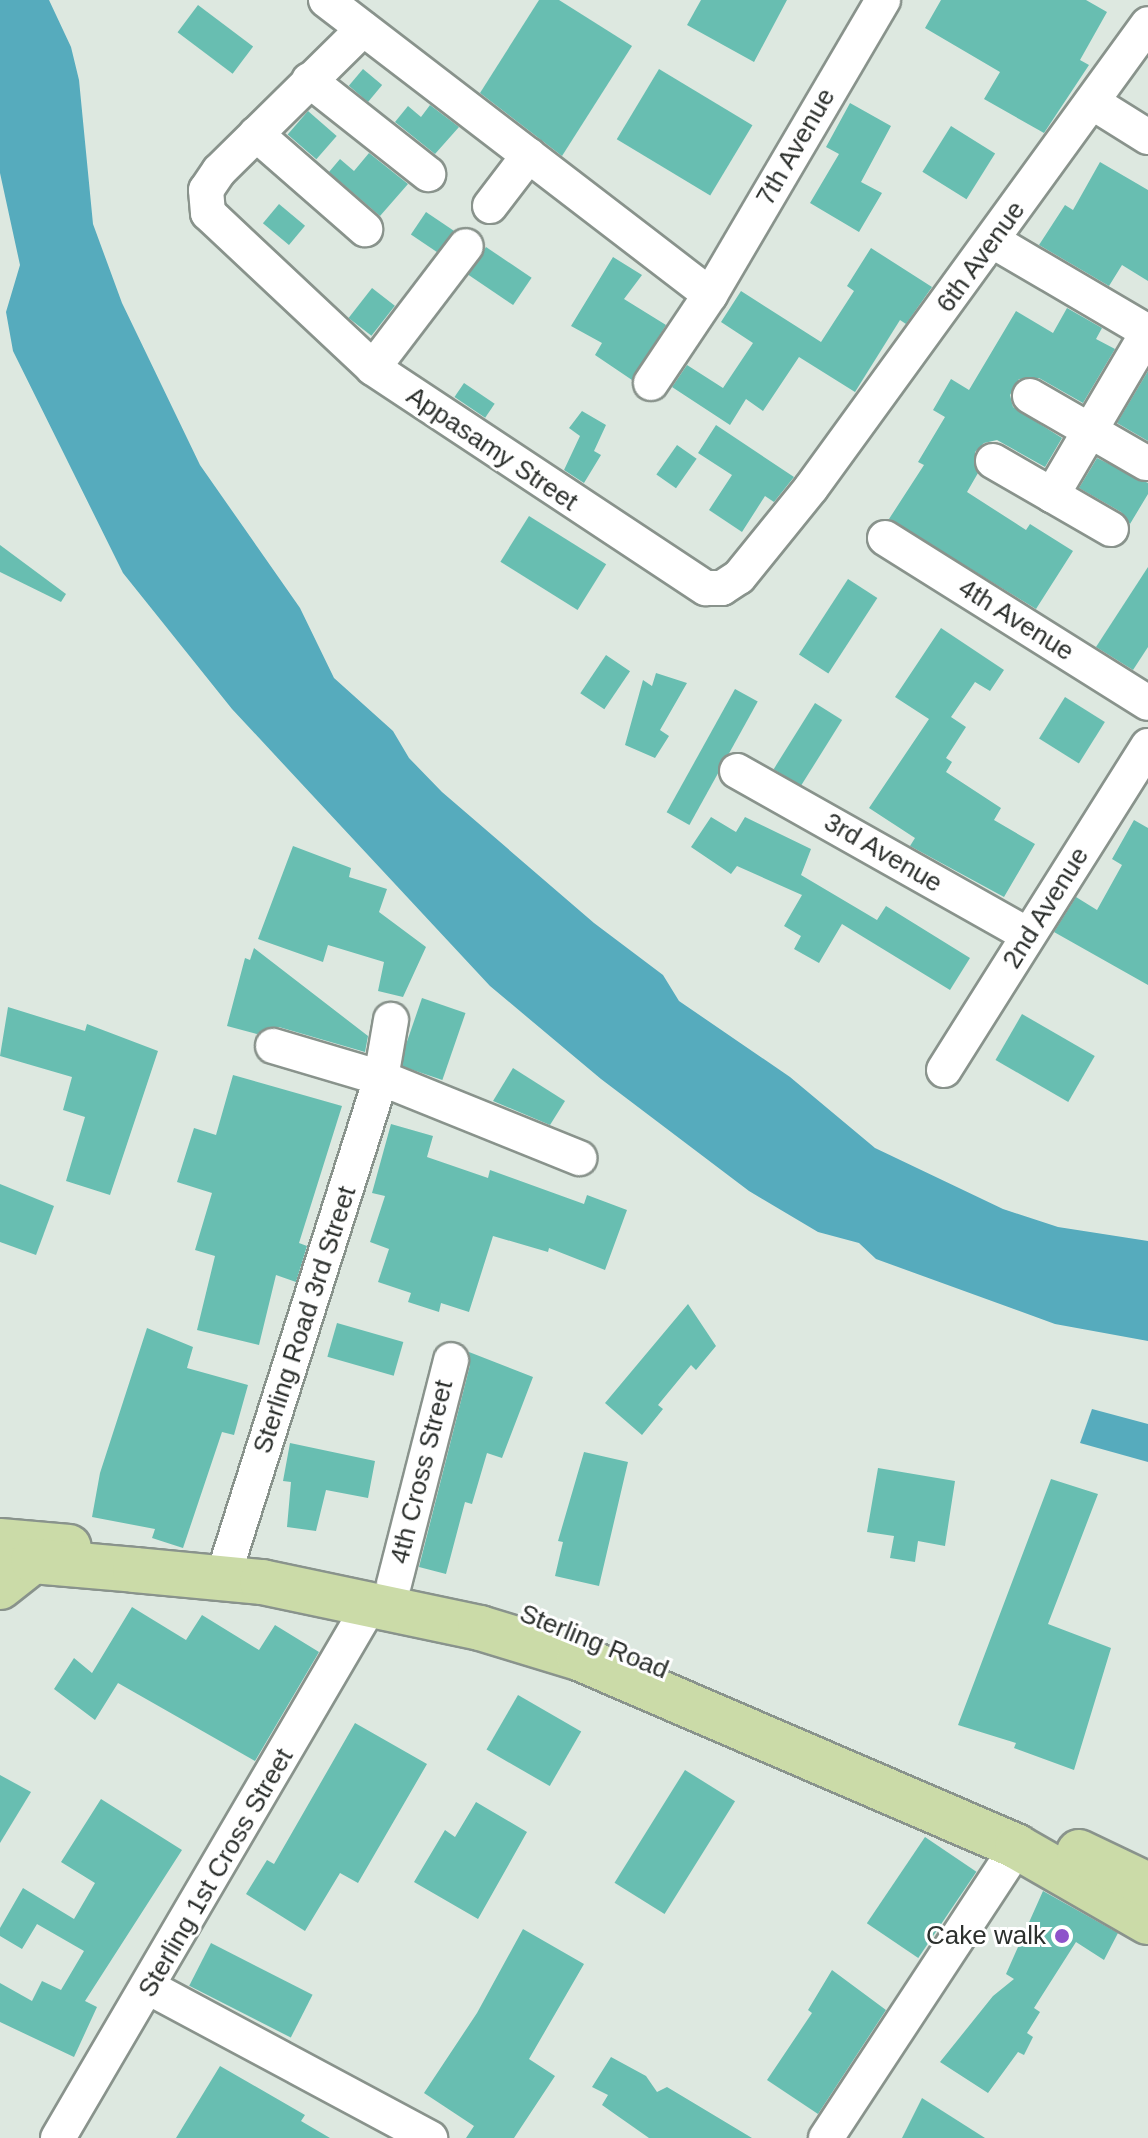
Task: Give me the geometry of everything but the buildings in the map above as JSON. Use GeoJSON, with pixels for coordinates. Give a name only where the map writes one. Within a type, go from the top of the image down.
{"type":"FeatureCollection","features":[{"type":"Feature","properties":{"kind":"main road","name":"Sterling Road"},"geometry":{"type":"LineString","coordinates":[[11,1563],[228,1561],[382,1595],[579,1658],[1017,1847],[1148,1922]]}},
{"type":"Feature","properties":{"kind":"main road","name":"Sterling Road"},"geometry":{"type":"LineString","coordinates":[[11,1563],[262,1582],[505,1607],[608,1646],[930,1780],[1148,1885]]}},
{"type":"Feature","properties":{"kind":"street"},"geometry":{"type":"LineString","coordinates":[[326,0],[710,295]]}},
{"type":"Feature","properties":{"kind":"street","name":"7th Avenue"},"geometry":{"type":"LineString","coordinates":[[651,383],[710,295],[883,0]]}},
{"type":"Feature","properties":{"kind":"street","name":"6th Avenue"},"geometry":{"type":"LineString","coordinates":[[811,488],[1148,24]]}},
{"type":"Feature","properties":{"kind":"street"},"geometry":{"type":"LineString","coordinates":[[363,29],[256,134],[365,229]]}},
{"type":"Feature","properties":{"kind":"street"},"geometry":{"type":"LineString","coordinates":[[309,80],[428,174]]}},
{"type":"Feature","properties":{"kind":"street"},"geometry":{"type":"LineString","coordinates":[[1092,102],[1148,137]]}},
{"type":"Feature","properties":{"kind":"street","name":"Appasamy Street"},"geometry":{"type":"LineString","coordinates":[[256,134],[206,190],[208,213],[373,368],[706,588],[722,588],[739,577],[811,488]]}},
{"type":"Feature","properties":{"kind":"street"},"geometry":{"type":"LineString","coordinates":[[490,206],[529,155]]}},
{"type":"Feature","properties":{"kind":"street"},"geometry":{"type":"LineString","coordinates":[[993,241],[1148,332],[1052,495]]}},
{"type":"Feature","properties":{"kind":"street"},"geometry":{"type":"LineString","coordinates":[[373,368],[466,246]]}},
{"type":"Feature","properties":{"kind":"street"},"geometry":{"type":"LineString","coordinates":[[1030,396],[1146,463]]}},
{"type":"Feature","properties":{"kind":"street"},"geometry":{"type":"LineString","coordinates":[[993,461],[1111,529]]}},
{"type":"Feature","properties":{"kind":"street","name":"4th Avenue"},"geometry":{"type":"LineString","coordinates":[[885,538],[1148,703]]}},
{"type":"Feature","properties":{"kind":"street","name":"2nd Avenue"},"geometry":{"type":"LineString","coordinates":[[944,1070],[1148,746]]}},
{"type":"Feature","properties":{"kind":"street","name":"3rd Avenue"},"geometry":{"type":"LineString","coordinates":[[737,771],[1028,935]]}},
{"type":"Feature","properties":{"kind":"street","name":"Sterling Road 3rd Street"},"geometry":{"type":"LineString","coordinates":[[228,1561],[381,1078],[391,1020]]}},
{"type":"Feature","properties":{"kind":"street"},"geometry":{"type":"LineString","coordinates":[[273,1046],[381,1078],[579,1158]]}},
{"type":"Feature","properties":{"kind":"street","name":"4th Cross Street"},"geometry":{"type":"LineString","coordinates":[[382,1595],[451,1360]]}},
{"type":"Feature","properties":{"kind":"street","name":"Sterling 1st Cross Street"},"geometry":{"type":"LineString","coordinates":[[58,2138],[382,1595]]}},
{"type":"Feature","properties":{"kind":"street"},"geometry":{"type":"LineString","coordinates":[[826,2138],[1017,1847]]}},
{"type":"Feature","properties":{"kind":"street"},"geometry":{"type":"LineString","coordinates":[[150,1988],[430,2138]]}},
{"type":"Feature","properties":{"kind":"water"},"geometry":{"type":"Polygon","coordinates":[[[0,0],[49,0],[71,47],[79,80],[93,224],[122,303],[200,465],[300,608],[334,678],[393,731],[409,758],[442,792],[594,923],[663,975],[679,1001],[790,1077],[875,1148],[1003,1209],[1058,1227],[1148,1241],[1148,1341],[1055,1324],[876,1259],[859,1243],[818,1232],[749,1191],[601,1079],[490,986],[232,709],[123,573],[13,351],[6,312],[20,265],[0,173],[0,0]]]}},
{"type":"Feature","properties":{"kind":"water"},"geometry":{"type":"Polygon","coordinates":[[[1092,1409],[1148,1424],[1148,1462],[1080,1443],[1092,1409]]]}},
{"type":"Feature","properties":{"kind":"place","name":"Cake walk"},"geometry":{"type":"Point","coordinates":[1062,1936]}}]}
